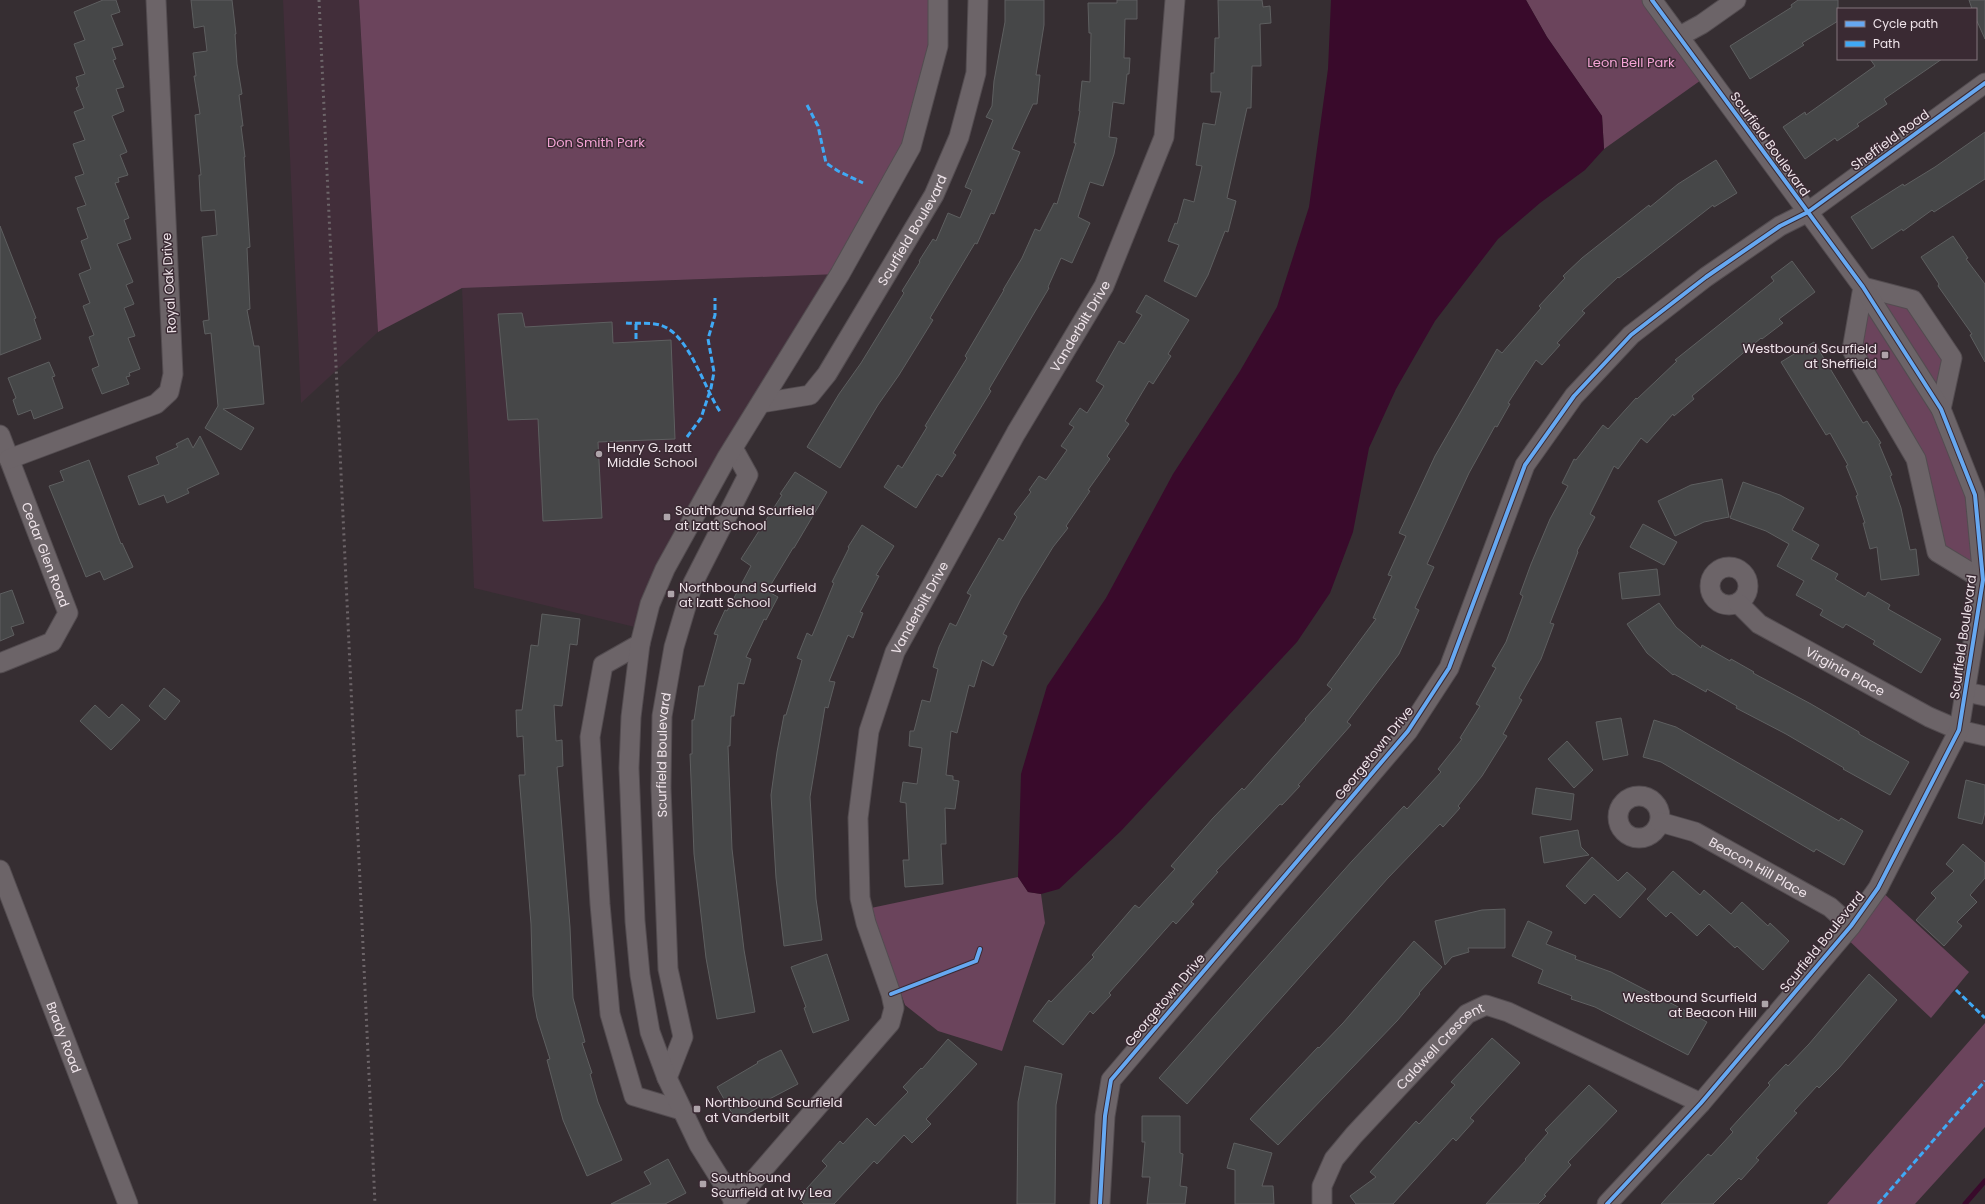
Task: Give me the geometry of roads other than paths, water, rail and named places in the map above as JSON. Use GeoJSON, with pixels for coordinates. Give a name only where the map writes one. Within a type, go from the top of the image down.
{"type":"FeatureCollection","features":[{"type":"Feature","properties":{"kind":"street","name":"Royal Oak Drive"},"geometry":{"type":"LineString","coordinates":[[9,459],[156,404],[169,392],[174,374],[156,0]]}},
{"type":"Feature","properties":{"kind":"street"},"geometry":{"type":"LineString","coordinates":[[734,1203],[699,1146],[667,1078],[650,1032],[640,975],[635,921],[629,768],[631,717],[640,644],[648,609],[665,569],[733,448],[840,274],[911,147],[938,46],[938,0]]}},
{"type":"Feature","properties":{"kind":"street","name":"Scurfield Boulevard"},"geometry":{"type":"LineString","coordinates":[[761,403],[810,395],[827,374],[934,195],[959,137],[976,73],[978,0]]}},
{"type":"Feature","properties":{"kind":"street","name":"Vanderbilt Drive"},"geometry":{"type":"LineString","coordinates":[[734,1203],[890,1023],[894,1008],[891,994],[866,923],[860,898],[858,818],[869,731],[895,652],[1016,433],[1104,286],[1164,136],[1175,0]]}},
{"type":"Feature","properties":{"kind":"street"},"geometry":{"type":"LineString","coordinates":[[1680,36],[1702,24],[1736,0]]}},
{"type":"Feature","properties":{"kind":"street","name":"Scurfield Boulevard"},"geometry":{"type":"LineString","coordinates":[[1607,1204],[1701,1103],[1851,926],[1878,888],[1959,730],[1983,580],[1980,495],[1941,409],[1863,287],[1654,1]]}},
{"type":"Feature","properties":{"kind":"street","name":"Sheffield Road"},"geometry":{"type":"LineString","coordinates":[[1808,212],[1985,83]]}},
{"type":"Feature","properties":{"kind":"street","name":"Georgetown Drive"},"geometry":{"type":"LineString","coordinates":[[1100,1204],[1105,1116],[1111,1080],[1408,731],[1449,668],[1525,465],[1574,396],[1631,335],[1706,277],[1780,226],[1808,212]]}},
{"type":"Feature","properties":{"kind":"street"},"geometry":{"type":"LineString","coordinates":[[1863,287],[1913,300],[1952,358],[1941,409]]}},
{"type":"Feature","properties":{"kind":"street","name":"Scurfield Boulevard"},"geometry":{"type":"LineString","coordinates":[[1863,287],[1852,350],[1916,459],[1936,552],[1983,580]]}},
{"type":"Feature","properties":{"kind":"street","name":"Cedar Glen Road"},"geometry":{"type":"LineString","coordinates":[[0,435],[68,613],[52,642],[0,663]]}},
{"type":"Feature","properties":{"kind":"street","name":"Scurfield Boulevard"},"geometry":{"type":"LineString","coordinates":[[667,1078],[683,1037],[668,969],[661,788],[662,716],[674,647],[693,584],[748,476],[733,448]]}},
{"type":"Feature","properties":{"kind":"street","name":"Virginia Place"},"geometry":{"type":"LineString","coordinates":[[1738,602],[1759,624],[1928,717],[1959,730],[1985,736]]}},
{"type":"Feature","properties":{"kind":"street"},"geometry":{"type":"LineString","coordinates":[[640,644],[604,665],[590,737],[605,967],[610,1014],[634,1096],[681,1110]]}},
{"type":"Feature","properties":{"kind":"street"},"geometry":{"type":"LineString","coordinates":[[1966,692],[1985,696]]}},
{"type":"Feature","properties":{"kind":"street","name":"Beacon Hill Place"},"geometry":{"type":"LineString","coordinates":[[1660,822],[1695,832],[1830,907],[1851,926]]}},
{"type":"Feature","properties":{"kind":"street","name":"Brady Road"},"geometry":{"type":"LineString","coordinates":[[0,870],[128,1204]]}},
{"type":"Feature","properties":{"kind":"street","name":"Caldwell Crescent"},"geometry":{"type":"LineString","coordinates":[[1322,1204],[1322,1186],[1334,1159],[1354,1135],[1467,1014],[1486,1005],[1508,1012],[1701,1103]]}},
{"type":"Feature","properties":{"kind":"waterway"},"geometry":{"type":"LineString","coordinates":[[1965,1204],[1985,1181]]}},
{"type":"Feature","properties":{"kind":"railway"},"geometry":{"type":"LineString","coordinates":[[319,0],[375,1204]]}},
{"type":"Feature","properties":{"kind":"place","name":"Westbound Scurfield at Sheffield"},"geometry":{"type":"Point","coordinates":[1885,355]}},
{"type":"Feature","properties":{"kind":"place","name":"Henry G. Izatt Middle School"},"geometry":{"type":"Point","coordinates":[599,454]}},
{"type":"Feature","properties":{"kind":"place","name":"Southbound Scurfield at Izatt School"},"geometry":{"type":"Point","coordinates":[667,517]}},
{"type":"Feature","properties":{"kind":"place","name":"Northbound Scurfield at Izatt School"},"geometry":{"type":"Point","coordinates":[671,594]}},
{"type":"Feature","properties":{"kind":"place","name":"Westbound Scurfield at Beacon Hill"},"geometry":{"type":"Point","coordinates":[1765,1004]}},
{"type":"Feature","properties":{"kind":"place","name":"Northbound Scurfield at Vanderbilt"},"geometry":{"type":"Point","coordinates":[697,1109]}},
{"type":"Feature","properties":{"kind":"place","name":"Southbound Scurfield at Ivy Lea"},"geometry":{"type":"Point","coordinates":[703,1184]}},
{"type":"Feature","properties":{"kind":"park label","name":"Leon Bell Park"},"geometry":{"type":"Point","coordinates":[1631,62]}},
{"type":"Feature","properties":{"kind":"park label","name":"Don Smith Park"},"geometry":{"type":"Point","coordinates":[596,142]}}]}
